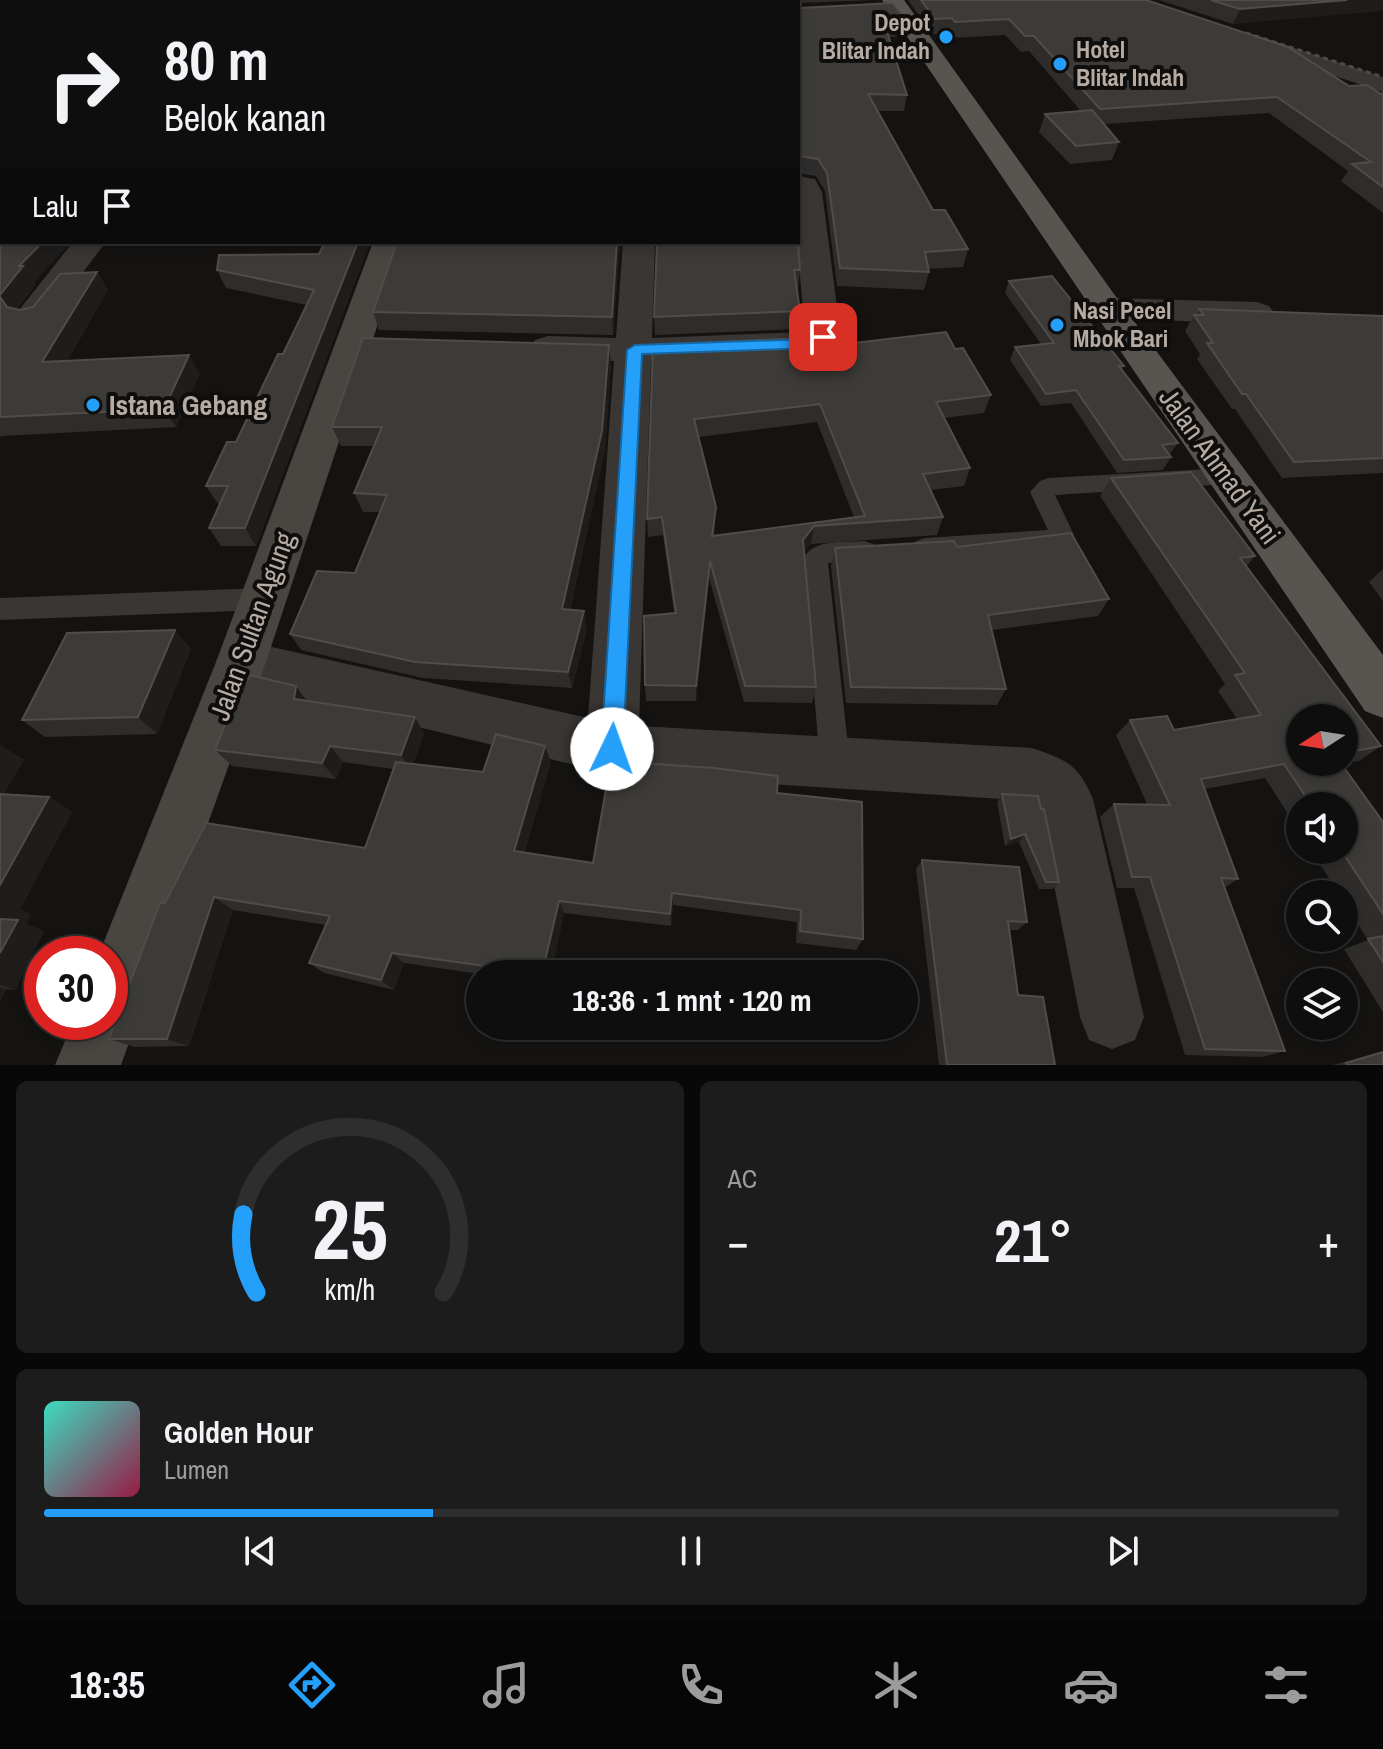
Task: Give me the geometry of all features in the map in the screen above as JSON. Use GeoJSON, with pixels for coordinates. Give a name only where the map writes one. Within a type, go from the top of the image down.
{"type":"FeatureCollection","features":[{"type":"Feature","properties":{"kind":"main road","name":"Jalan Ahmad Yani"},"geometry":{"type":"LineString","coordinates":[[888,6],[1383,695]]}},
{"type":"Feature","properties":{"kind":"main road","name":"Jalan Sultan Agung"},"geometry":{"type":"LineString","coordinates":[[128,960],[241,662],[261,599],[370,343],[389,244]]}},
{"type":"Feature","properties":{"kind":"main road"},"geometry":{"type":"LineString","coordinates":[[88,1065],[98,1040]]}},
{"type":"Feature","properties":{"kind":"street"},"geometry":{"type":"LineString","coordinates":[[1383,68],[1235,28],[1383,85]]}},
{"type":"Feature","properties":{"kind":"street"},"geometry":{"type":"LineString","coordinates":[[510,347],[635,350],[820,341],[823,337],[801,177]]}},
{"type":"Feature","properties":{"kind":"street"},"geometry":{"type":"LineString","coordinates":[[33,314],[88,244]]}},
{"type":"Feature","properties":{"kind":"street"},"geometry":{"type":"LineString","coordinates":[[612,749],[639,244]]}},
{"type":"Feature","properties":{"kind":"street"},"geometry":{"type":"LineString","coordinates":[[1107,308],[1291,314]]}},
{"type":"Feature","properties":{"kind":"street"},"geometry":{"type":"LineString","coordinates":[[241,662],[612,749],[1032,774],[1052,781],[1065,799],[1112,1017]]}},
{"type":"Feature","properties":{"kind":"lane"},"geometry":{"type":"LineString","coordinates":[[835,764],[815,559],[820,554],[1059,539],[1062,535],[1042,492],[1048,487],[1228,476]]}},
{"type":"Feature","properties":{"kind":"lane"},"geometry":{"type":"LineString","coordinates":[[0,609],[261,599]]}},
{"type":"Feature","properties":{"kind":"building"},"geometry":{"type":"Polygon","coordinates":[[[921,0],[1146,0],[1288,47],[1349,86],[1367,85],[1383,93],[1383,187],[1352,164],[1371,162],[1277,97],[1100,109],[1034,36],[1025,36],[1009,19],[955,22],[952,18],[935,19],[921,0]]]}},
{"type":"Feature","properties":{"kind":"building"},"geometry":{"type":"Polygon","coordinates":[[[1211,0],[1347,0],[1240,9],[1211,0]]]}},
{"type":"Feature","properties":{"kind":"building"},"geometry":{"type":"Polygon","coordinates":[[[893,3],[906,21],[884,22],[907,95],[868,94],[933,210],[945,210],[968,249],[925,252],[929,272],[840,268],[827,173],[818,159],[800,156],[800,8],[893,3]]]}},
{"type":"Feature","properties":{"kind":"building"},"geometry":{"type":"Polygon","coordinates":[[[1092,110],[1119,142],[1076,146],[1045,114],[1092,110]]]}},
{"type":"Feature","properties":{"kind":"building"},"geometry":{"type":"Polygon","coordinates":[[[0,244],[41,244],[19,266],[23,266],[0,295],[0,244]]]}},
{"type":"Feature","properties":{"kind":"building"},"geometry":{"type":"Polygon","coordinates":[[[324,244],[357,244],[245,528],[209,528],[228,486],[206,486],[227,442],[236,442],[278,354],[283,354],[314,290],[217,270],[219,255],[319,254],[324,244]]]}},
{"type":"Feature","properties":{"kind":"building"},"geometry":{"type":"Polygon","coordinates":[[[396,244],[617,244],[612,317],[373,312],[396,244]]]}},
{"type":"Feature","properties":{"kind":"building"},"geometry":{"type":"Polygon","coordinates":[[[657,244],[798,244],[800,270],[794,270],[800,311],[654,317],[657,244]]]}},
{"type":"Feature","properties":{"kind":"building"},"geometry":{"type":"Polygon","coordinates":[[[97,272],[42,362],[189,355],[164,409],[0,417],[0,297],[7,307],[20,310],[33,307],[60,274],[97,272]]]}},
{"type":"Feature","properties":{"kind":"building"},"geometry":{"type":"Polygon","coordinates":[[[1052,276],[1124,366],[1119,366],[1178,443],[1162,445],[1171,457],[1124,460],[1076,390],[1046,394],[1015,347],[1054,343],[1009,281],[1052,276]]]}},
{"type":"Feature","properties":{"kind":"building"},"geometry":{"type":"Polygon","coordinates":[[[1199,309],[1383,316],[1383,458],[1294,462],[1207,343],[1213,343],[1194,315],[1204,315],[1199,309]]]}},
{"type":"Feature","properties":{"kind":"building"},"geometry":{"type":"Polygon","coordinates":[[[946,332],[955,349],[963,348],[991,395],[936,402],[970,468],[923,474],[943,517],[814,526],[803,540],[816,687],[745,686],[710,561],[696,686],[645,685],[644,616],[676,613],[662,517],[647,519],[653,345],[825,337],[829,346],[946,332]],[[820,404],[694,419],[716,507],[712,536],[865,516],[820,404]]]}},
{"type":"Feature","properties":{"kind":"building"},"geometry":{"type":"Polygon","coordinates":[[[363,338],[609,345],[602,431],[562,609],[584,611],[568,672],[415,662],[290,634],[317,571],[355,573],[387,495],[354,493],[382,427],[332,427],[363,338]]]}},
{"type":"Feature","properties":{"kind":"building"},"geometry":{"type":"Polygon","coordinates":[[[1191,472],[1255,556],[1240,558],[1350,704],[1286,704],[1286,767],[1284,764],[1201,779],[1238,879],[1221,878],[1285,1051],[1205,1049],[1150,877],[1132,877],[1114,804],[1170,805],[1130,720],[1167,716],[1174,730],[1261,715],[1235,675],[1245,673],[1111,478],[1191,472]]]}},
{"type":"Feature","properties":{"kind":"building"},"geometry":{"type":"Polygon","coordinates":[[[1071,533],[1109,599],[988,615],[1006,689],[851,687],[835,548],[954,541],[957,547],[1071,533]]]}},
{"type":"Feature","properties":{"kind":"building"},"geometry":{"type":"Polygon","coordinates":[[[175,630],[138,717],[22,720],[67,633],[175,630]]]}},
{"type":"Feature","properties":{"kind":"building"},"geometry":{"type":"Polygon","coordinates":[[[250,675],[296,686],[294,699],[415,717],[401,755],[330,746],[322,763],[215,750],[250,675]]]}},
{"type":"Feature","properties":{"kind":"building"},"geometry":{"type":"Polygon","coordinates":[[[1358,715],[1381,746],[1358,750],[1358,715]]]}},
{"type":"Feature","properties":{"kind":"building"},"geometry":{"type":"Polygon","coordinates":[[[496,734],[545,746],[514,851],[593,863],[611,761],[778,776],[777,793],[862,802],[863,939],[800,931],[801,910],[672,893],[670,914],[559,901],[545,960],[466,960],[466,963],[392,953],[381,980],[309,963],[330,916],[214,897],[167,1039],[128,1039],[128,988],[160,903],[165,903],[206,823],[365,848],[396,762],[483,772],[496,734]]]}},
{"type":"Feature","properties":{"kind":"building"},"geometry":{"type":"Polygon","coordinates":[[[1292,776],[1350,776],[1383,822],[1383,914],[1350,864],[1358,864],[1358,792],[1303,792],[1292,776]]]}},
{"type":"Feature","properties":{"kind":"building"},"geometry":{"type":"Polygon","coordinates":[[[0,794],[49,797],[0,885],[0,794]]]}},
{"type":"Feature","properties":{"kind":"building"},"geometry":{"type":"Polygon","coordinates":[[[1002,794],[1038,796],[1041,809],[1044,809],[1059,882],[1046,882],[1025,834],[1011,839],[1002,794]]]}},
{"type":"Feature","properties":{"kind":"building"},"geometry":{"type":"Polygon","coordinates":[[[922,860],[1019,867],[1027,922],[1008,921],[1018,995],[1043,997],[1055,1065],[947,1065],[922,860]]]}},
{"type":"Feature","properties":{"kind":"building"},"geometry":{"type":"Polygon","coordinates":[[[0,919],[18,920],[0,953],[0,919]]]}},
{"type":"Feature","properties":{"kind":"building"},"geometry":{"type":"Polygon","coordinates":[[[1383,936],[1383,962],[1368,939],[1383,936]]]}},
{"type":"Feature","properties":{"kind":"building"},"geometry":{"type":"Polygon","coordinates":[[[1383,1052],[1383,1065],[1346,1063],[1383,1052]]]}},
{"type":"Feature","properties":{"kind":"railway"},"geometry":{"type":"LineString","coordinates":[[1246,33],[1383,77]]}},
{"type":"Feature","properties":{"kind":"place","name":"Depot Blitar Indah"},"geometry":{"type":"Point","coordinates":[946,37]}},
{"type":"Feature","properties":{"kind":"place","name":"Hotel Blitar Indah"},"geometry":{"type":"Point","coordinates":[1060,64]}},
{"type":"Feature","properties":{"kind":"place","name":"Nasi Pecel Mbok Bari"},"geometry":{"type":"Point","coordinates":[1057,325]}},
{"type":"Feature","properties":{"kind":"place","name":"Istana Gebang"},"geometry":{"type":"Point","coordinates":[93,405]}},
{"type":"Feature","properties":{"kind":"route"},"geometry":{"type":"LineString","coordinates":[[612,749],[635,350],[802,344],[815,343],[823,337]]}}]}
